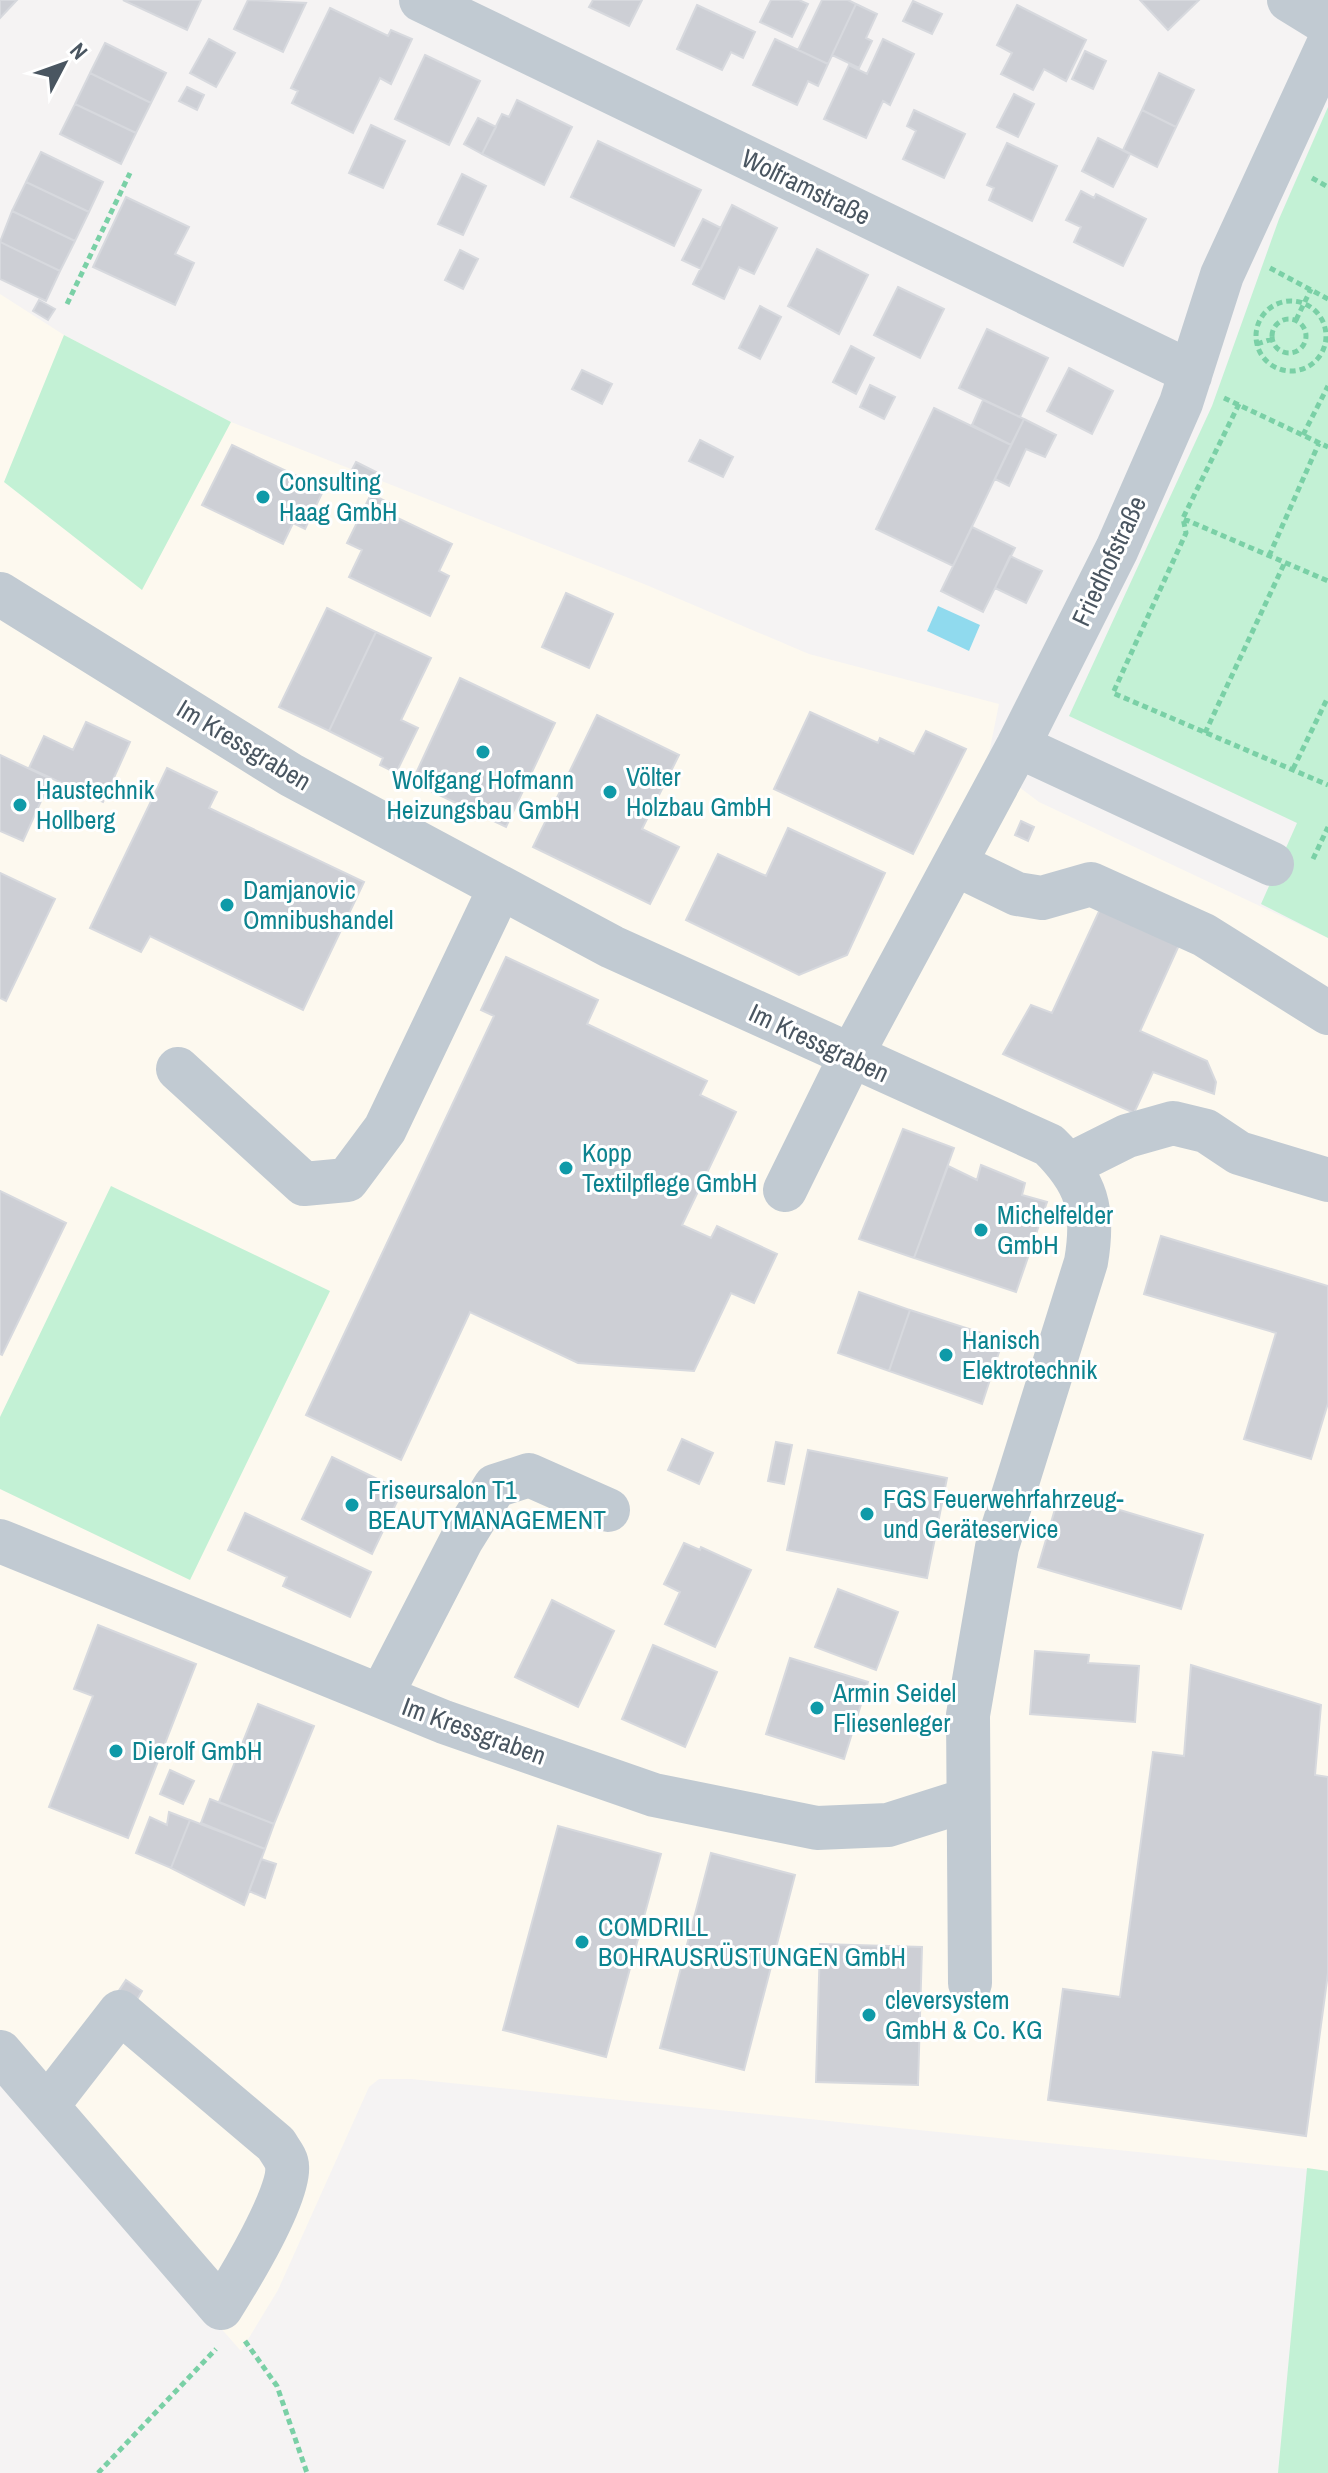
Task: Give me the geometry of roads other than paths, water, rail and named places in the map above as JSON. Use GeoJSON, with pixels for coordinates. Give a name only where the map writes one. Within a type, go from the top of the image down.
{"type":"FeatureCollection","features":[{"type":"Feature","properties":{"kind":"street","name":"Wolframstraße"},"geometry":{"type":"LineString","coordinates":[[421,0],[1180,367],[1189,380]]}},
{"type":"Feature","properties":{"kind":"street"},"geometry":{"type":"LineString","coordinates":[[1289,0],[1328,24]]}},
{"type":"Feature","properties":{"kind":"street","name":"Friedhofstraße"},"geometry":{"type":"LineString","coordinates":[[785,1190],[850,1058],[1018,746],[1117,549],[1189,380],[1222,275],[1328,45]]}},
{"type":"Feature","properties":{"kind":"street","name":"Im Kressgraben"},"geometry":{"type":"LineString","coordinates":[[4,607],[291,775],[612,947],[850,1058],[1049,1145],[1069,1165],[1084,1192],[1092,1228],[1086,1262],[997,1547],[968,1715],[970,1983]]}},
{"type":"Feature","properties":{"kind":"street"},"geometry":{"type":"LineString","coordinates":[[1018,746],[1272,864]]}},
{"type":"Feature","properties":{"kind":"street"},"geometry":{"type":"LineString","coordinates":[[955,864],[1017,894],[1042,898],[1091,884],[1204,935],[1328,1013]]}},
{"type":"Feature","properties":{"kind":"street"},"geometry":{"type":"LineString","coordinates":[[178,1069],[304,1184],[347,1180],[385,1129],[500,888]]}},
{"type":"Feature","properties":{"kind":"street"},"geometry":{"type":"LineString","coordinates":[[1069,1165],[1127,1136],[1173,1123],[1206,1131],[1239,1153],[1328,1180]]}},
{"type":"Feature","properties":{"kind":"street"},"geometry":{"type":"LineString","coordinates":[[381,1696],[462,1539],[495,1486],[529,1475],[608,1510]]}},
{"type":"Feature","properties":{"kind":"street","name":"Im Kressgraben"},"geometry":{"type":"LineString","coordinates":[[0,1541],[381,1696],[654,1795],[817,1828],[888,1825],[967,1800]]}},
{"type":"Feature","properties":{"kind":"street"},"geometry":{"type":"LineString","coordinates":[[0,2052],[229,2318],[249,2261],[287,2180],[288,2163],[276,2144],[120,2012],[47,2106]]}},
{"type":"Feature","properties":{"kind":"water"},"geometry":{"type":"Polygon","coordinates":[[[938,606],[980,625],[969,651],[927,631],[938,606]]]}},
{"type":"Feature","properties":{"kind":"place","name":"Consulting Haag GmbH"},"geometry":{"type":"Point","coordinates":[263,497]}},
{"type":"Feature","properties":{"kind":"place","name":"Wolfgang Hofmann Heizungsbau GmbH"},"geometry":{"type":"Point","coordinates":[483,752]}},
{"type":"Feature","properties":{"kind":"place","name":"Völter Holzbau GmbH"},"geometry":{"type":"Point","coordinates":[610,792]}},
{"type":"Feature","properties":{"kind":"place","name":"Haustechnik Hollberg"},"geometry":{"type":"Point","coordinates":[20,805]}},
{"type":"Feature","properties":{"kind":"place","name":"Damjanovic Omnibushandel"},"geometry":{"type":"Point","coordinates":[227,905]}},
{"type":"Feature","properties":{"kind":"place","name":"Kopp Textilpflege GmbH"},"geometry":{"type":"Point","coordinates":[566,1168]}},
{"type":"Feature","properties":{"kind":"place","name":"Michelfelder GmbH"},"geometry":{"type":"Point","coordinates":[981,1230]}},
{"type":"Feature","properties":{"kind":"place","name":"Hanisch Elektrotechnik"},"geometry":{"type":"Point","coordinates":[946,1355]}},
{"type":"Feature","properties":{"kind":"place","name":"Friseursalon T1 BEAUTYMANAGEMENT"},"geometry":{"type":"Point","coordinates":[352,1505]}},
{"type":"Feature","properties":{"kind":"place","name":"FGS Feuerwehrfahrzeug- und Geräteservice"},"geometry":{"type":"Point","coordinates":[867,1514]}},
{"type":"Feature","properties":{"kind":"place","name":"Armin Seidel Fliesenleger"},"geometry":{"type":"Point","coordinates":[817,1708]}},
{"type":"Feature","properties":{"kind":"place","name":"Dierolf GmbH"},"geometry":{"type":"Point","coordinates":[116,1751]}},
{"type":"Feature","properties":{"kind":"place","name":"COMDRILL BOHRAUSRÜSTUNGEN GmbH"},"geometry":{"type":"Point","coordinates":[582,1942]}},
{"type":"Feature","properties":{"kind":"place","name":"cleversystem GmbH & Co. KG"},"geometry":{"type":"Point","coordinates":[869,2015]}}]}
